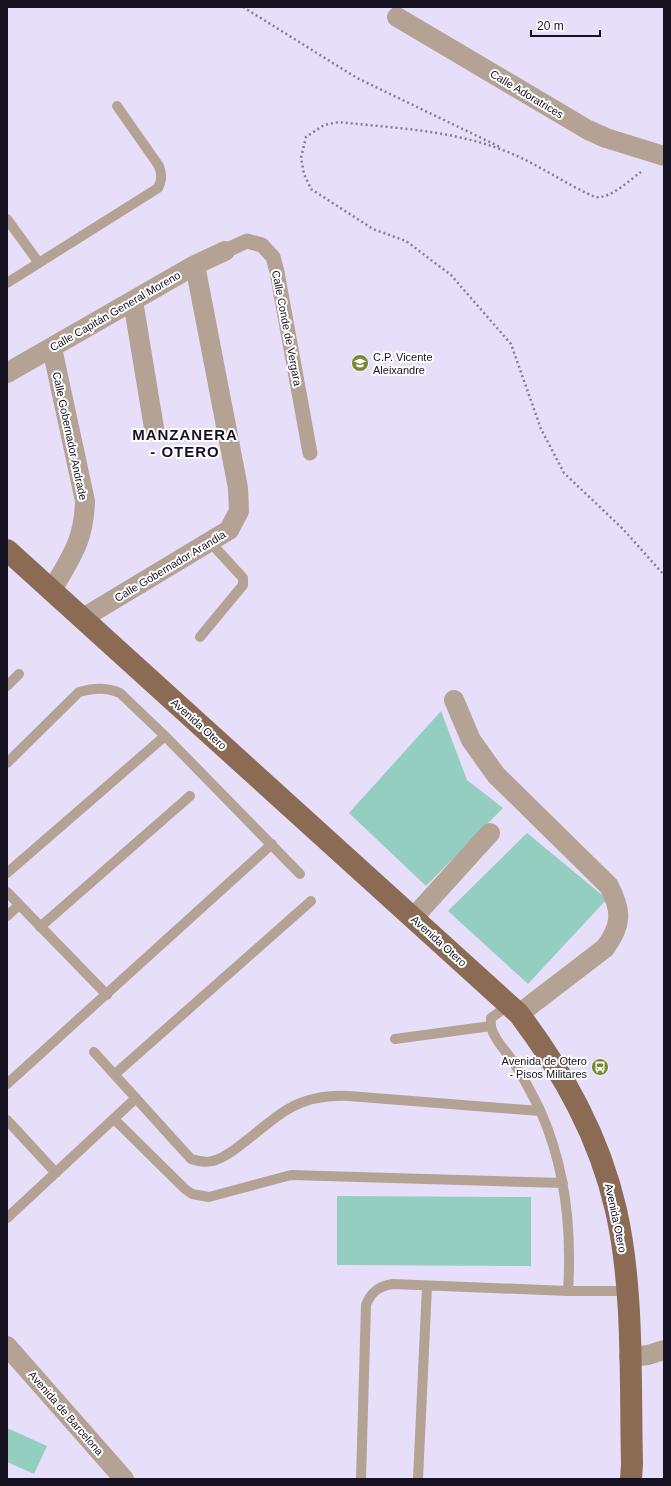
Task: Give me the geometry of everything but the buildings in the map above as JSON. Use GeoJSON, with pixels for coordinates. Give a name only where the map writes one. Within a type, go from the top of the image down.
{"type":"FeatureCollection","features":[{"type":"Feature","properties":{"kind":"main road","name":"Avenida Otero"},"geometry":{"type":"LineString","coordinates":[[7,550],[514,1009],[545,1049],[569,1087],[591,1133],[604,1168],[616,1210],[624,1254],[627,1292],[634,1474]]}},
{"type":"Feature","properties":{"kind":"street","name":"Calle Adoratrices"},"geometry":{"type":"LineString","coordinates":[[397,17],[588,130],[606,138],[664,156]]}},
{"type":"Feature","properties":{"kind":"street","name":"Calle Conde de Vergara"},"geometry":{"type":"LineString","coordinates":[[225,251],[247,241],[262,246],[273,257],[278,272],[310,453]]}},
{"type":"Feature","properties":{"kind":"street","name":"Calle Capitán General Moreno"},"geometry":{"type":"LineString","coordinates":[[7,374],[195,264],[225,251]]}},
{"type":"Feature","properties":{"kind":"street","name":"Calle Gobernador Arandia"},"geometry":{"type":"LineString","coordinates":[[83,618],[229,530],[239,511],[238,488],[195,264]]}},
{"type":"Feature","properties":{"kind":"street"},"geometry":{"type":"LineString","coordinates":[[133,301],[154,428]]}},
{"type":"Feature","properties":{"kind":"street","name":"Calle Gobernador Andrade"},"geometry":{"type":"LineString","coordinates":[[52,348],[84,501],[84,521],[80,540],[52,590]]}},
{"type":"Feature","properties":{"kind":"street"},"geometry":{"type":"LineString","coordinates":[[454,700],[471,740],[496,775],[609,886],[617,901],[619,918],[615,934],[605,948],[514,1009]]}},
{"type":"Feature","properties":{"kind":"street"},"geometry":{"type":"LineString","coordinates":[[413,918],[490,833]]}},
{"type":"Feature","properties":{"kind":"street","name":"Avenida de Barcelona"},"geometry":{"type":"LineString","coordinates":[[7,1346],[124,1479]]}},
{"type":"Feature","properties":{"kind":"street"},"geometry":{"type":"LineString","coordinates":[[630,1358],[648,1356],[664,1350]]}},
{"type":"Feature","properties":{"kind":"lane"},"geometry":{"type":"LineString","coordinates":[[7,283],[158,188],[162,173],[160,166],[117,106]]}},
{"type":"Feature","properties":{"kind":"lane"},"geometry":{"type":"LineString","coordinates":[[7,219],[39,263]]}},
{"type":"Feature","properties":{"kind":"lane"},"geometry":{"type":"LineString","coordinates":[[200,637],[243,585],[243,578],[210,542]]}},
{"type":"Feature","properties":{"kind":"lane"},"geometry":{"type":"LineString","coordinates":[[7,686],[19,674]]}},
{"type":"Feature","properties":{"kind":"lane"},"geometry":{"type":"LineString","coordinates":[[7,763],[80,692],[103,688],[120,693],[165,736],[300,874]]}},
{"type":"Feature","properties":{"kind":"lane"},"geometry":{"type":"LineString","coordinates":[[7,873],[165,736]]}},
{"type":"Feature","properties":{"kind":"lane"},"geometry":{"type":"LineString","coordinates":[[40,927],[190,796]]}},
{"type":"Feature","properties":{"kind":"lane"},"geometry":{"type":"LineString","coordinates":[[7,1084],[272,844]]}},
{"type":"Feature","properties":{"kind":"lane"},"geometry":{"type":"LineString","coordinates":[[7,892],[107,995]]}},
{"type":"Feature","properties":{"kind":"lane"},"geometry":{"type":"LineString","coordinates":[[115,1074],[311,901]]}},
{"type":"Feature","properties":{"kind":"lane"},"geometry":{"type":"LineString","coordinates":[[7,916],[19,905]]}},
{"type":"Feature","properties":{"kind":"lane"},"geometry":{"type":"LineString","coordinates":[[514,1009],[491,1018],[490,1026],[530,1089],[555,1151],[563,1183],[570,1242],[568,1291]]}},
{"type":"Feature","properties":{"kind":"lane"},"geometry":{"type":"LineString","coordinates":[[395,1039],[490,1026]]}},
{"type":"Feature","properties":{"kind":"lane"},"geometry":{"type":"LineString","coordinates":[[94,1052],[191,1159],[200,1162],[210,1162],[224,1156],[290,1108],[318,1098],[349,1096],[540,1111]]}},
{"type":"Feature","properties":{"kind":"lane"},"geometry":{"type":"LineString","coordinates":[[7,1218],[136,1098]]}},
{"type":"Feature","properties":{"kind":"lane"},"geometry":{"type":"LineString","coordinates":[[114,1118],[185,1189],[200,1196],[217,1195],[291,1175],[563,1183]]}},
{"type":"Feature","properties":{"kind":"lane"},"geometry":{"type":"LineString","coordinates":[[7,1120],[56,1173]]}},
{"type":"Feature","properties":{"kind":"lane"},"geometry":{"type":"LineString","coordinates":[[361,1479],[366,1305],[373,1292],[385,1285],[627,1292]]}},
{"type":"Feature","properties":{"kind":"lane"},"geometry":{"type":"LineString","coordinates":[[418,1479],[427,1286]]}},
{"type":"Feature","properties":{"kind":"path"},"geometry":{"type":"LineString","coordinates":[[243,7],[357,78],[533,163],[595,197],[602,198],[608,195],[645,169]]}},
{"type":"Feature","properties":{"kind":"path"},"geometry":{"type":"LineString","coordinates":[[533,163],[502,149],[468,138],[338,122],[324,124],[306,138],[301,158],[304,174],[311,189],[373,229],[406,241],[451,275],[470,296],[511,344],[541,429],[564,473],[622,529],[664,575]]}},
{"type":"Feature","properties":{"kind":"place","name":"C.P. Vicente Aleixandre"},"geometry":{"type":"Point","coordinates":[360,363]}},
{"type":"Feature","properties":{"kind":"place","name":"Avenida de Otero - Pisos Militares"},"geometry":{"type":"Point","coordinates":[600,1067]}},
{"type":"Feature","properties":{"kind":"district","name":"MANZANERA - OTERO"},"geometry":{"type":"Point","coordinates":[185,442]}}]}
